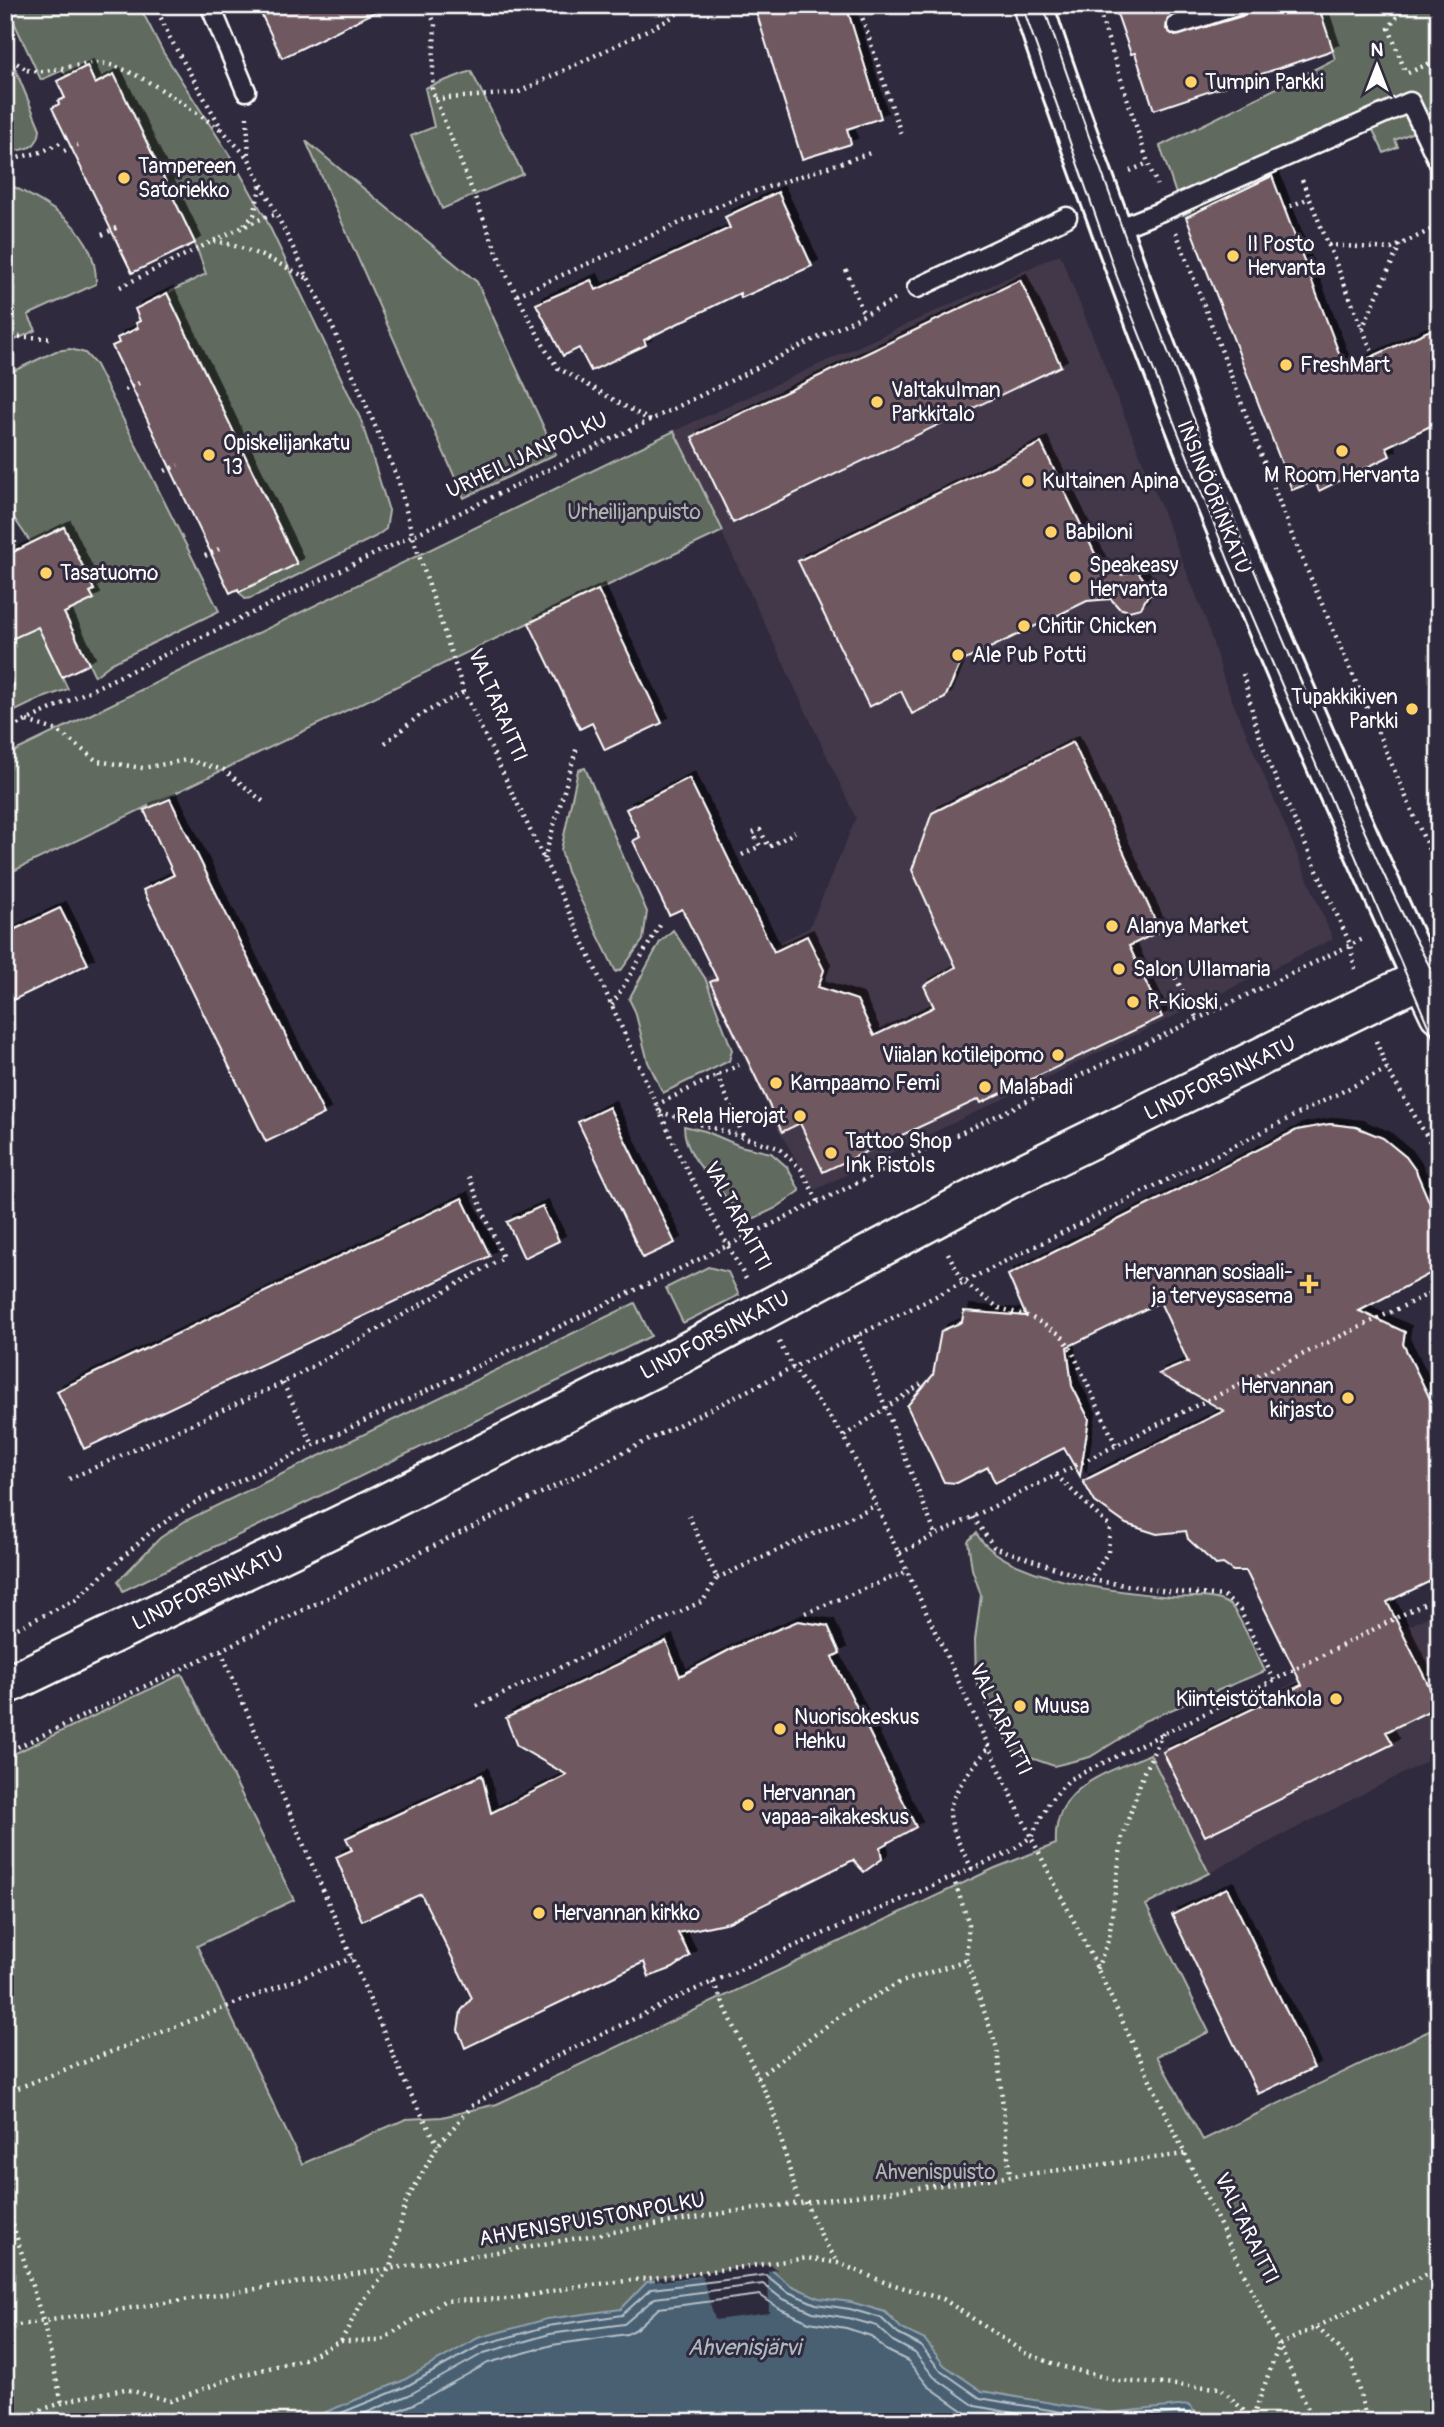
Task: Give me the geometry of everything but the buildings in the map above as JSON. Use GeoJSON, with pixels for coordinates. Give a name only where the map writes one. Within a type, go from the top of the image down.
{"type":"FeatureCollection","features":[{"type":"Feature","properties":{"kind":"street","name":"INSINÖÖRINKATU"},"geometry":{"type":"LineString","coordinates":[[1033,5],[1064,102],[1157,355],[1243,570],[1336,787],[1430,987],[1439,1014]]}},
{"type":"Feature","properties":{"kind":"street","name":"LINDFORSINKATU"},"geometry":{"type":"LineString","coordinates":[[5,1686],[393,1499],[680,1355],[1002,1183],[1430,987]]}},
{"type":"Feature","properties":{"kind":"lane"},"geometry":{"type":"LineString","coordinates":[[210,5],[246,91]]}},
{"type":"Feature","properties":{"kind":"lane"},"geometry":{"type":"LineString","coordinates":[[1177,25],[1239,5]]}},
{"type":"Feature","properties":{"kind":"lane"},"geometry":{"type":"LineString","coordinates":[[1112,230],[1167,209],[1410,102],[1439,163]]}},
{"type":"Feature","properties":{"kind":"lane"},"geometry":{"type":"LineString","coordinates":[[917,288],[1067,216]]}},
{"type":"Feature","properties":{"kind":"path","name":"VALTARAITTI"},"geometry":{"type":"LineString","coordinates":[[155,5],[170,38],[223,131],[249,159],[333,327],[398,479],[411,534],[464,692],[544,859],[680,1157],[793,1368],[844,1436],[1031,1837],[1314,2422]]}},
{"type":"Feature","properties":{"kind":"path"},"geometry":{"type":"LineString","coordinates":[[427,5],[435,24],[432,90],[435,99],[504,270],[547,352],[558,368],[651,421]]}},
{"type":"Feature","properties":{"kind":"path"},"geometry":{"type":"LineString","coordinates":[[435,99],[517,93],[666,21],[690,5]]}},
{"type":"Feature","properties":{"kind":"path"},"geometry":{"type":"LineString","coordinates":[[858,5],[902,137]]}},
{"type":"Feature","properties":{"kind":"path"},"geometry":{"type":"LineString","coordinates":[[1097,5],[1148,163],[1292,536],[1439,873]]}},
{"type":"Feature","properties":{"kind":"path"},"geometry":{"type":"LineString","coordinates":[[1405,5],[1389,28],[1406,74]]}},
{"type":"Feature","properties":{"kind":"path"},"geometry":{"type":"LineString","coordinates":[[5,56],[26,70],[37,73],[67,65],[100,62],[134,73],[223,131]]}},
{"type":"Feature","properties":{"kind":"path","name":"VALTARAITTI"},"geometry":{"type":"LineString","coordinates":[[246,91],[249,159]]}},
{"type":"Feature","properties":{"kind":"path"},"geometry":{"type":"LineString","coordinates":[[5,161],[41,152],[60,143]]}},
{"type":"Feature","properties":{"kind":"path"},"geometry":{"type":"LineString","coordinates":[[64,151],[78,145]]}},
{"type":"Feature","properties":{"kind":"path"},"geometry":{"type":"LineString","coordinates":[[517,295],[741,196],[873,152]]}},
{"type":"Feature","properties":{"kind":"path"},"geometry":{"type":"LineString","coordinates":[[1291,153],[1377,364]]}},
{"type":"Feature","properties":{"kind":"path"},"geometry":{"type":"LineString","coordinates":[[241,228],[254,215],[261,182]]}},
{"type":"Feature","properties":{"kind":"path"},"geometry":{"type":"LineString","coordinates":[[1284,209],[1309,198]]}},
{"type":"Feature","properties":{"kind":"path"},"geometry":{"type":"LineString","coordinates":[[120,287],[213,241],[277,214]]}},
{"type":"Feature","properties":{"kind":"path"},"geometry":{"type":"LineString","coordinates":[[1328,245],[1391,249],[1439,226]]}},
{"type":"Feature","properties":{"kind":"path"},"geometry":{"type":"LineString","coordinates":[[102,235],[118,228]]}},
{"type":"Feature","properties":{"kind":"path"},"geometry":{"type":"LineString","coordinates":[[213,241],[230,244],[262,256],[309,279]]}},
{"type":"Feature","properties":{"kind":"path"},"geometry":{"type":"LineString","coordinates":[[1362,329],[1401,244]]}},
{"type":"Feature","properties":{"kind":"path"},"geometry":{"type":"LineString","coordinates":[[846,270],[864,315]]}},
{"type":"Feature","properties":{"kind":"path","name":"URHEILIJANPOLKU"},"geometry":{"type":"LineString","coordinates":[[5,731],[651,421],[917,288]]}},
{"type":"Feature","properties":{"kind":"path"},"geometry":{"type":"LineString","coordinates":[[5,337],[49,338]]}},
{"type":"Feature","properties":{"kind":"path"},"geometry":{"type":"LineString","coordinates":[[125,390],[139,383]]}},
{"type":"Feature","properties":{"kind":"path"},"geometry":{"type":"LineString","coordinates":[[164,471],[178,465]]}},
{"type":"Feature","properties":{"kind":"path"},"geometry":{"type":"LineString","coordinates":[[12,536],[18,550]]}},
{"type":"Feature","properties":{"kind":"path"},"geometry":{"type":"LineString","coordinates":[[205,556],[219,549]]}},
{"type":"Feature","properties":{"kind":"path"},"geometry":{"type":"LineString","coordinates":[[385,743],[420,715],[464,692]]}},
{"type":"Feature","properties":{"kind":"path"},"geometry":{"type":"LineString","coordinates":[[26,721],[58,731],[97,761],[143,768],[187,760],[224,770],[265,803]]}},
{"type":"Feature","properties":{"kind":"path"},"geometry":{"type":"LineString","coordinates":[[544,859],[577,747]]}},
{"type":"Feature","properties":{"kind":"path"},"geometry":{"type":"LineString","coordinates":[[742,855],[760,846],[753,833],[760,830],[769,846],[795,832]]}},
{"type":"Feature","properties":{"kind":"path"},"geometry":{"type":"LineString","coordinates":[[612,1006],[662,922]]}},
{"type":"Feature","properties":{"kind":"path"},"geometry":{"type":"LineString","coordinates":[[5,1634],[75,1600],[153,1530],[196,1502],[1350,944]]}},
{"type":"Feature","properties":{"kind":"path"},"geometry":{"type":"LineString","coordinates":[[1169,965],[1196,1019]]}},
{"type":"Feature","properties":{"kind":"path"},"geometry":{"type":"LineString","coordinates":[[1374,1037],[1387,1069],[1439,1157]]}},
{"type":"Feature","properties":{"kind":"path"},"geometry":{"type":"LineString","coordinates":[[656,1105],[739,1065]]}},
{"type":"Feature","properties":{"kind":"path"},"geometry":{"type":"LineString","coordinates":[[5,1753],[221,1651],[793,1368],[1387,1069]]}},
{"type":"Feature","properties":{"kind":"path"},"geometry":{"type":"LineString","coordinates":[[717,1075],[743,1136]]}},
{"type":"Feature","properties":{"kind":"path"},"geometry":{"type":"LineString","coordinates":[[659,1111],[779,1148],[801,1169],[818,1201]]}},
{"type":"Feature","properties":{"kind":"path"},"geometry":{"type":"LineString","coordinates":[[69,1479],[283,1383],[503,1258],[468,1175]]}},
{"type":"Feature","properties":{"kind":"path"},"geometry":{"type":"LineString","coordinates":[[963,1282],[999,1308],[1031,1317],[1061,1335],[1070,1347],[1116,1445]]}},
{"type":"Feature","properties":{"kind":"path"},"geometry":{"type":"LineString","coordinates":[[900,1553],[1439,1289]]}},
{"type":"Feature","properties":{"kind":"path"},"geometry":{"type":"LineString","coordinates":[[857,1335],[936,1536]]}},
{"type":"Feature","properties":{"kind":"path"},"geometry":{"type":"LineString","coordinates":[[283,1383],[313,1445]]}},
{"type":"Feature","properties":{"kind":"path"},"geometry":{"type":"LineString","coordinates":[[844,1436],[921,1384]]}},
{"type":"Feature","properties":{"kind":"path"},"geometry":{"type":"LineString","coordinates":[[1056,1475],[1110,1527],[1108,1552],[1090,1580]]}},
{"type":"Feature","properties":{"kind":"path"},"geometry":{"type":"LineString","coordinates":[[477,1706],[703,1601],[717,1578],[877,1505]]}},
{"type":"Feature","properties":{"kind":"path"},"geometry":{"type":"LineString","coordinates":[[690,1516],[717,1578]]}},
{"type":"Feature","properties":{"kind":"path"},"geometry":{"type":"LineString","coordinates":[[974,1517],[994,1547],[1090,1580],[1175,1592],[1224,1595],[1240,1610],[1274,1680]]}},
{"type":"Feature","properties":{"kind":"path"},"geometry":{"type":"LineString","coordinates":[[805,1613],[908,1571]]}},
{"type":"Feature","properties":{"kind":"path"},"geometry":{"type":"LineString","coordinates":[[341,2342],[362,2302],[390,2268],[406,2202],[438,2145],[472,2105],[547,2061],[713,1982],[1008,1853],[1031,1837],[1050,1801],[1070,1779],[1439,1596]]}},
{"type":"Feature","properties":{"kind":"path"},"geometry":{"type":"LineString","coordinates":[[221,1651],[407,2087],[438,2145]]}},
{"type":"Feature","properties":{"kind":"path"},"geometry":{"type":"LineString","coordinates":[[1097,1969],[1109,1938],[1122,1838],[1144,1772],[1164,1732]]}},
{"type":"Feature","properties":{"kind":"path"},"geometry":{"type":"LineString","coordinates":[[972,1869],[954,1829],[950,1804],[989,1747]]}},
{"type":"Feature","properties":{"kind":"path"},"geometry":{"type":"LineString","coordinates":[[953,1877],[969,1924],[966,1960],[997,2048],[1010,2176]]}},
{"type":"Feature","properties":{"kind":"path"},"geometry":{"type":"LineString","coordinates":[[5,2094],[352,1958]]}},
{"type":"Feature","properties":{"kind":"path"},"geometry":{"type":"LineString","coordinates":[[758,2077],[845,2012],[899,1983],[966,1960]]}},
{"type":"Feature","properties":{"kind":"path"},"geometry":{"type":"LineString","coordinates":[[713,1982],[771,2104],[802,2203],[838,2263]]}},
{"type":"Feature","properties":{"kind":"path"},"geometry":{"type":"LineString","coordinates":[[5,2113],[11,2219],[43,2321],[62,2403]]}},
{"type":"Feature","properties":{"kind":"path","name":"AHVENISPUISTONPOLKU"},"geometry":{"type":"LineString","coordinates":[[5,2326],[473,2256],[674,2220],[1185,2154]]}},
{"type":"Feature","properties":{"kind":"path"},"geometry":{"type":"LineString","coordinates":[[24,2422],[37,2411],[78,2398],[125,2389],[171,2401],[238,2376],[304,2359],[341,2342],[380,2342],[444,2301],[510,2299],[574,2287],[807,2258],[838,2263],[884,2282],[943,2299],[1026,2353],[1060,2366],[1119,2381],[1221,2388],[1254,2419],[1279,2345],[1439,2268]]}},
{"type":"Feature","properties":{"kind":"path"},"geometry":{"type":"LineString","coordinates":[[1317,2327],[1352,2362],[1367,2422]]}},
{"type":"Feature","properties":{"kind":"shaded area"},"geometry":{"type":"Polygon","coordinates":[[[1060,254],[1206,620],[1225,683],[1333,939],[815,1190],[780,1133],[705,978],[809,928],[856,818],[674,431],[1060,254]]]}},
{"type":"Feature","properties":{"kind":"shaded area"},"geometry":{"type":"Polygon","coordinates":[[[1439,1611],[1439,1755],[1209,1873],[1150,1754],[1439,1611]]]}},
{"type":"Feature","properties":{"kind":"green space"},"geometry":{"type":"Polygon","coordinates":[[[6,5],[139,5],[163,52],[232,159],[265,217],[361,420],[389,511],[386,529],[375,537],[251,598],[245,599],[239,592],[297,563],[167,293],[206,274],[197,249],[114,75],[95,84],[87,67],[66,76],[63,70],[41,80],[6,5]]]}},
{"type":"Feature","properties":{"kind":"green space"},"geometry":{"type":"Polygon","coordinates":[[[1318,5],[1439,5],[1439,121],[1395,140],[1398,147],[1384,153],[1370,124],[1183,215],[1160,146],[1335,59],[1318,5]]]}},
{"type":"Feature","properties":{"kind":"green space"},"geometry":{"type":"Polygon","coordinates":[[[5,44],[40,129],[37,141],[29,148],[6,152],[5,44]]]}},
{"type":"Feature","properties":{"kind":"green space"},"geometry":{"type":"Polygon","coordinates":[[[471,71],[523,174],[442,209],[411,136],[434,127],[425,88],[471,71]]]}},
{"type":"Feature","properties":{"kind":"green space"},"geometry":{"type":"Polygon","coordinates":[[[306,141],[477,282],[556,454],[464,498],[306,141]]]}},
{"type":"Feature","properties":{"kind":"green space"},"geometry":{"type":"Polygon","coordinates":[[[5,182],[53,210],[79,233],[94,264],[96,284],[28,315],[36,330],[5,345],[5,182]]]}},
{"type":"Feature","properties":{"kind":"green space"},"geometry":{"type":"Polygon","coordinates":[[[70,349],[85,353],[96,365],[219,611],[112,663],[95,676],[73,631],[46,643],[68,689],[5,716],[5,690],[14,685],[5,667],[5,634],[94,590],[64,527],[31,543],[14,518],[5,522],[5,375],[56,351],[70,349]]]}},
{"type":"Feature","properties":{"kind":"green space","name":"Urheilijanpuisto"},"geometry":{"type":"Polygon","coordinates":[[[674,431],[723,531],[5,875],[5,756],[674,431]]]}},
{"type":"Feature","properties":{"kind":"green space"},"geometry":{"type":"Polygon","coordinates":[[[585,768],[647,912],[643,940],[622,969],[616,972],[567,872],[561,850],[578,770],[585,768]]]}},
{"type":"Feature","properties":{"kind":"green space"},"geometry":{"type":"Polygon","coordinates":[[[673,930],[705,978],[732,1050],[729,1061],[663,1093],[648,1062],[635,1011],[629,999],[660,942],[673,930]]]}},
{"type":"Feature","properties":{"kind":"green space"},"geometry":{"type":"Polygon","coordinates":[[[684,1126],[705,1131],[740,1146],[771,1153],[787,1167],[800,1191],[776,1208],[742,1224],[730,1203],[693,1157],[685,1137],[684,1126]]]}},
{"type":"Feature","properties":{"kind":"green space"},"geometry":{"type":"Polygon","coordinates":[[[708,1267],[728,1272],[739,1295],[683,1323],[666,1288],[708,1267]]]}},
{"type":"Feature","properties":{"kind":"green space"},"geometry":{"type":"Polygon","coordinates":[[[635,1303],[651,1336],[123,1591],[118,1581],[160,1538],[185,1521],[635,1303]]]}},
{"type":"Feature","properties":{"kind":"green space"},"geometry":{"type":"Polygon","coordinates":[[[976,1533],[991,1549],[1012,1563],[1037,1573],[1124,1592],[1210,1598],[1224,1602],[1234,1609],[1265,1671],[1144,1721],[1090,1757],[1054,1766],[1014,1752],[992,1719],[976,1682],[975,1640],[981,1595],[972,1569],[968,1541],[976,1533]]]}},
{"type":"Feature","properties":{"kind":"green space","name":"Ahvenispuisto"},"geometry":{"type":"Polygon","coordinates":[[[182,1674],[294,1900],[197,1946],[302,2164],[406,2119],[442,2117],[497,2104],[995,1868],[1056,1844],[1057,1824],[1063,1808],[1073,1795],[1100,1776],[1150,1754],[1209,1873],[1146,1905],[1209,2032],[1157,2056],[1203,2140],[1439,2026],[1439,2422],[5,2422],[5,1758],[182,1674]]]}},
{"type":"Feature","properties":{"kind":"water","name":"Ahvenisjärvi"},"geometry":{"type":"Polygon","coordinates":[[[769,2268],[790,2285],[819,2298],[851,2302],[885,2312],[902,2329],[925,2340],[944,2365],[982,2391],[1109,2413],[1188,2405],[1206,2422],[293,2422],[321,2414],[402,2381],[478,2338],[547,2319],[621,2309],[647,2282],[769,2268]]]}},
{"type":"Feature","properties":{"kind":"pier"},"geometry":{"type":"Polygon","coordinates":[[[769,2264],[777,2270],[768,2271],[769,2313],[715,2320],[702,2276],[655,2282],[655,2278],[769,2264]]]}},
{"type":"Feature","properties":{"kind":"tram line"},"geometry":{"type":"LineString","coordinates":[[1022,5],[1117,277],[1229,562],[1439,1051]]}},
{"type":"Feature","properties":{"kind":"tram line"},"geometry":{"type":"LineString","coordinates":[[1043,5],[1134,262],[1232,516],[1366,836],[1439,983]]}},
{"type":"Feature","properties":{"kind":"place","name":"Tumpin Parkki"},"geometry":{"type":"Point","coordinates":[1191,82]}},
{"type":"Feature","properties":{"kind":"place","name":"Tampereen Satoriekko"},"geometry":{"type":"Point","coordinates":[124,178]}},
{"type":"Feature","properties":{"kind":"place","name":"Il Posto Hervanta"},"geometry":{"type":"Point","coordinates":[1233,256]}},
{"type":"Feature","properties":{"kind":"place","name":"FreshMart"},"geometry":{"type":"Point","coordinates":[1286,365]}},
{"type":"Feature","properties":{"kind":"place","name":"Valtakulman Parkkitalo"},"geometry":{"type":"Point","coordinates":[877,402]}},
{"type":"Feature","properties":{"kind":"place","name":"M Room Hervanta"},"geometry":{"type":"Point","coordinates":[1342,451]}},
{"type":"Feature","properties":{"kind":"place","name":"Opiskelijankatu 13"},"geometry":{"type":"Point","coordinates":[209,455]}},
{"type":"Feature","properties":{"kind":"place","name":"Kultainen Apina"},"geometry":{"type":"Point","coordinates":[1028,481]}},
{"type":"Feature","properties":{"kind":"place","name":"Babiloni"},"geometry":{"type":"Point","coordinates":[1051,532]}},
{"type":"Feature","properties":{"kind":"place","name":"Tasatuomo"},"geometry":{"type":"Point","coordinates":[46,573]}},
{"type":"Feature","properties":{"kind":"place","name":"Speakeasy Hervanta"},"geometry":{"type":"Point","coordinates":[1075,577]}},
{"type":"Feature","properties":{"kind":"place","name":"Chitir Chicken"},"geometry":{"type":"Point","coordinates":[1024,626]}},
{"type":"Feature","properties":{"kind":"place","name":"Ale Pub Potti"},"geometry":{"type":"Point","coordinates":[958,655]}},
{"type":"Feature","properties":{"kind":"place","name":"Tupakkikiven Parkki"},"geometry":{"type":"Point","coordinates":[1412,709]}},
{"type":"Feature","properties":{"kind":"place","name":"Alanya Market"},"geometry":{"type":"Point","coordinates":[1112,926]}},
{"type":"Feature","properties":{"kind":"place","name":"Salon Ullamaria"},"geometry":{"type":"Point","coordinates":[1119,969]}},
{"type":"Feature","properties":{"kind":"place","name":"R-Kioski"},"geometry":{"type":"Point","coordinates":[1133,1002]}},
{"type":"Feature","properties":{"kind":"place","name":"Viialan kotileipomo"},"geometry":{"type":"Point","coordinates":[1058,1055]}},
{"type":"Feature","properties":{"kind":"place","name":"Kampaamo Femi"},"geometry":{"type":"Point","coordinates":[776,1083]}},
{"type":"Feature","properties":{"kind":"place","name":"Malabadi"},"geometry":{"type":"Point","coordinates":[985,1087]}},
{"type":"Feature","properties":{"kind":"place","name":"Rela Hierojat"},"geometry":{"type":"Point","coordinates":[800,1116]}},
{"type":"Feature","properties":{"kind":"place","name":"Tattoo Shop Ink Pistols"},"geometry":{"type":"Point","coordinates":[831,1153]}},
{"type":"Feature","properties":{"kind":"place","name":"Hervannan sosiaali- ja terveysasema"},"geometry":{"type":"Point","coordinates":[1309,1284]}},
{"type":"Feature","properties":{"kind":"place","name":"Hervannan kirjasto"},"geometry":{"type":"Point","coordinates":[1348,1398]}},
{"type":"Feature","properties":{"kind":"place","name":"Kiinteistötahkola"},"geometry":{"type":"Point","coordinates":[1336,1699]}},
{"type":"Feature","properties":{"kind":"place","name":"Muusa"},"geometry":{"type":"Point","coordinates":[1020,1706]}},
{"type":"Feature","properties":{"kind":"place","name":"Nuorisokeskus Hehku"},"geometry":{"type":"Point","coordinates":[780,1729]}},
{"type":"Feature","properties":{"kind":"place","name":"Hervannan vapaa-aikakeskus"},"geometry":{"type":"Point","coordinates":[748,1805]}},
{"type":"Feature","properties":{"kind":"place","name":"Hervannan kirkko"},"geometry":{"type":"Point","coordinates":[539,1913]}}]}
